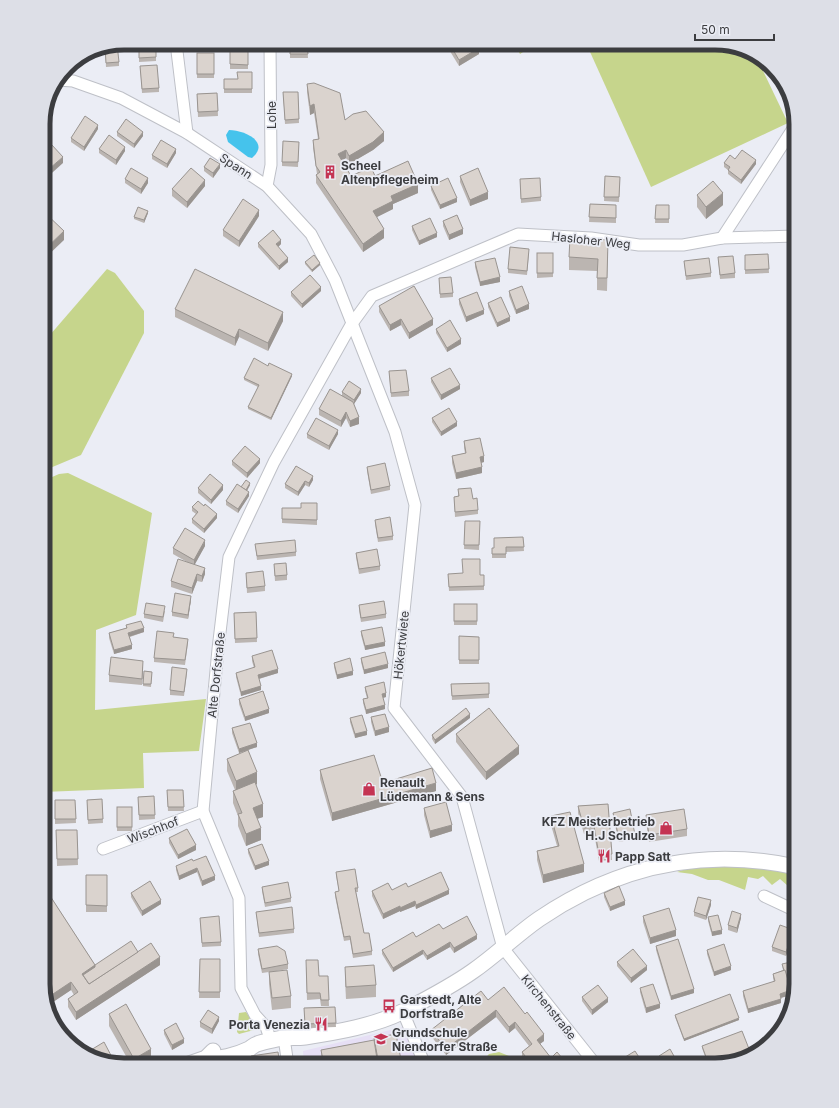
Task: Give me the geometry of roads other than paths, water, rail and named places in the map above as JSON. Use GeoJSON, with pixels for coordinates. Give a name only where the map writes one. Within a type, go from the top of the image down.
{"type":"FeatureCollection","features":[{"type":"Feature","properties":{"kind":"main road"},"geometry":{"type":"LineString","coordinates":[[219,1058],[248,1050],[256,1044],[278,1039],[348,1030],[403,1012],[473,971],[539,920],[577,897],[608,881],[643,869],[692,861],[729,859],[759,861],[789,866]]}},
{"type":"Feature","properties":{"kind":"street"},"geometry":{"type":"LineString","coordinates":[[177,50],[187,134]]}},
{"type":"Feature","properties":{"kind":"street","name":"Lohe"},"geometry":{"type":"LineString","coordinates":[[267,186],[271,165],[270,50]]}},
{"type":"Feature","properties":{"kind":"street","name":"Spann"},"geometry":{"type":"LineString","coordinates":[[64,80],[73,81],[121,98],[187,134],[267,186],[311,234],[335,280],[351,325]]}},
{"type":"Feature","properties":{"kind":"street"},"geometry":{"type":"LineString","coordinates":[[722,238],[789,135]]}},
{"type":"Feature","properties":{"kind":"street","name":"Hasloher Weg"},"geometry":{"type":"LineString","coordinates":[[351,325],[372,296],[518,234],[591,238],[639,245],[683,245],[722,238],[789,236]]}},
{"type":"Feature","properties":{"kind":"street","name":"Alte Dorfstraße"},"geometry":{"type":"LineString","coordinates":[[285,1058],[278,1039],[254,1015],[241,988],[239,898],[203,811],[229,557],[274,462],[351,325]]}},
{"type":"Feature","properties":{"kind":"street","name":"Hökertwiete"},"geometry":{"type":"LineString","coordinates":[[351,325],[395,432],[415,505],[394,708],[462,797],[504,948]]}},
{"type":"Feature","properties":{"kind":"street","name":"Wischhof"},"geometry":{"type":"LineString","coordinates":[[103,848],[203,811]]}},
{"type":"Feature","properties":{"kind":"street"},"geometry":{"type":"LineString","coordinates":[[764,896],[789,908]]}},
{"type":"Feature","properties":{"kind":"street","name":"Kirchenstraße"},"geometry":{"type":"LineString","coordinates":[[504,948],[590,1058]]}},
{"type":"Feature","properties":{"kind":"street"},"geometry":{"type":"LineString","coordinates":[[403,1012],[422,1058]]}},
{"type":"Feature","properties":{"kind":"water"},"geometry":{"type":"Polygon","coordinates":[[[229,130],[242,132],[257,142],[259,147],[252,158],[248,157],[228,142],[226,135],[229,130]]]}},
{"type":"Feature","properties":{"kind":"place","name":"Scheel Altenpflegeheim"},"geometry":{"type":"Point","coordinates":[330,172]}},
{"type":"Feature","properties":{"kind":"place","name":"Renault Lüdemann & Sens"},"geometry":{"type":"Point","coordinates":[369,789]}},
{"type":"Feature","properties":{"kind":"place","name":"KFZ Meisterbetrieb H.J Schulze"},"geometry":{"type":"Point","coordinates":[666,828]}},
{"type":"Feature","properties":{"kind":"place","name":"Papp Satt"},"geometry":{"type":"Point","coordinates":[604,856]}},
{"type":"Feature","properties":{"kind":"place","name":"Garstedt, Alte Dorfstraße"},"geometry":{"type":"Point","coordinates":[389,1006]}},
{"type":"Feature","properties":{"kind":"place","name":"Porta Venezia"},"geometry":{"type":"Point","coordinates":[321,1024]}},
{"type":"Feature","properties":{"kind":"place","name":"Grundschule Niendorfer Straße"},"geometry":{"type":"Point","coordinates":[381,1039]}}]}
